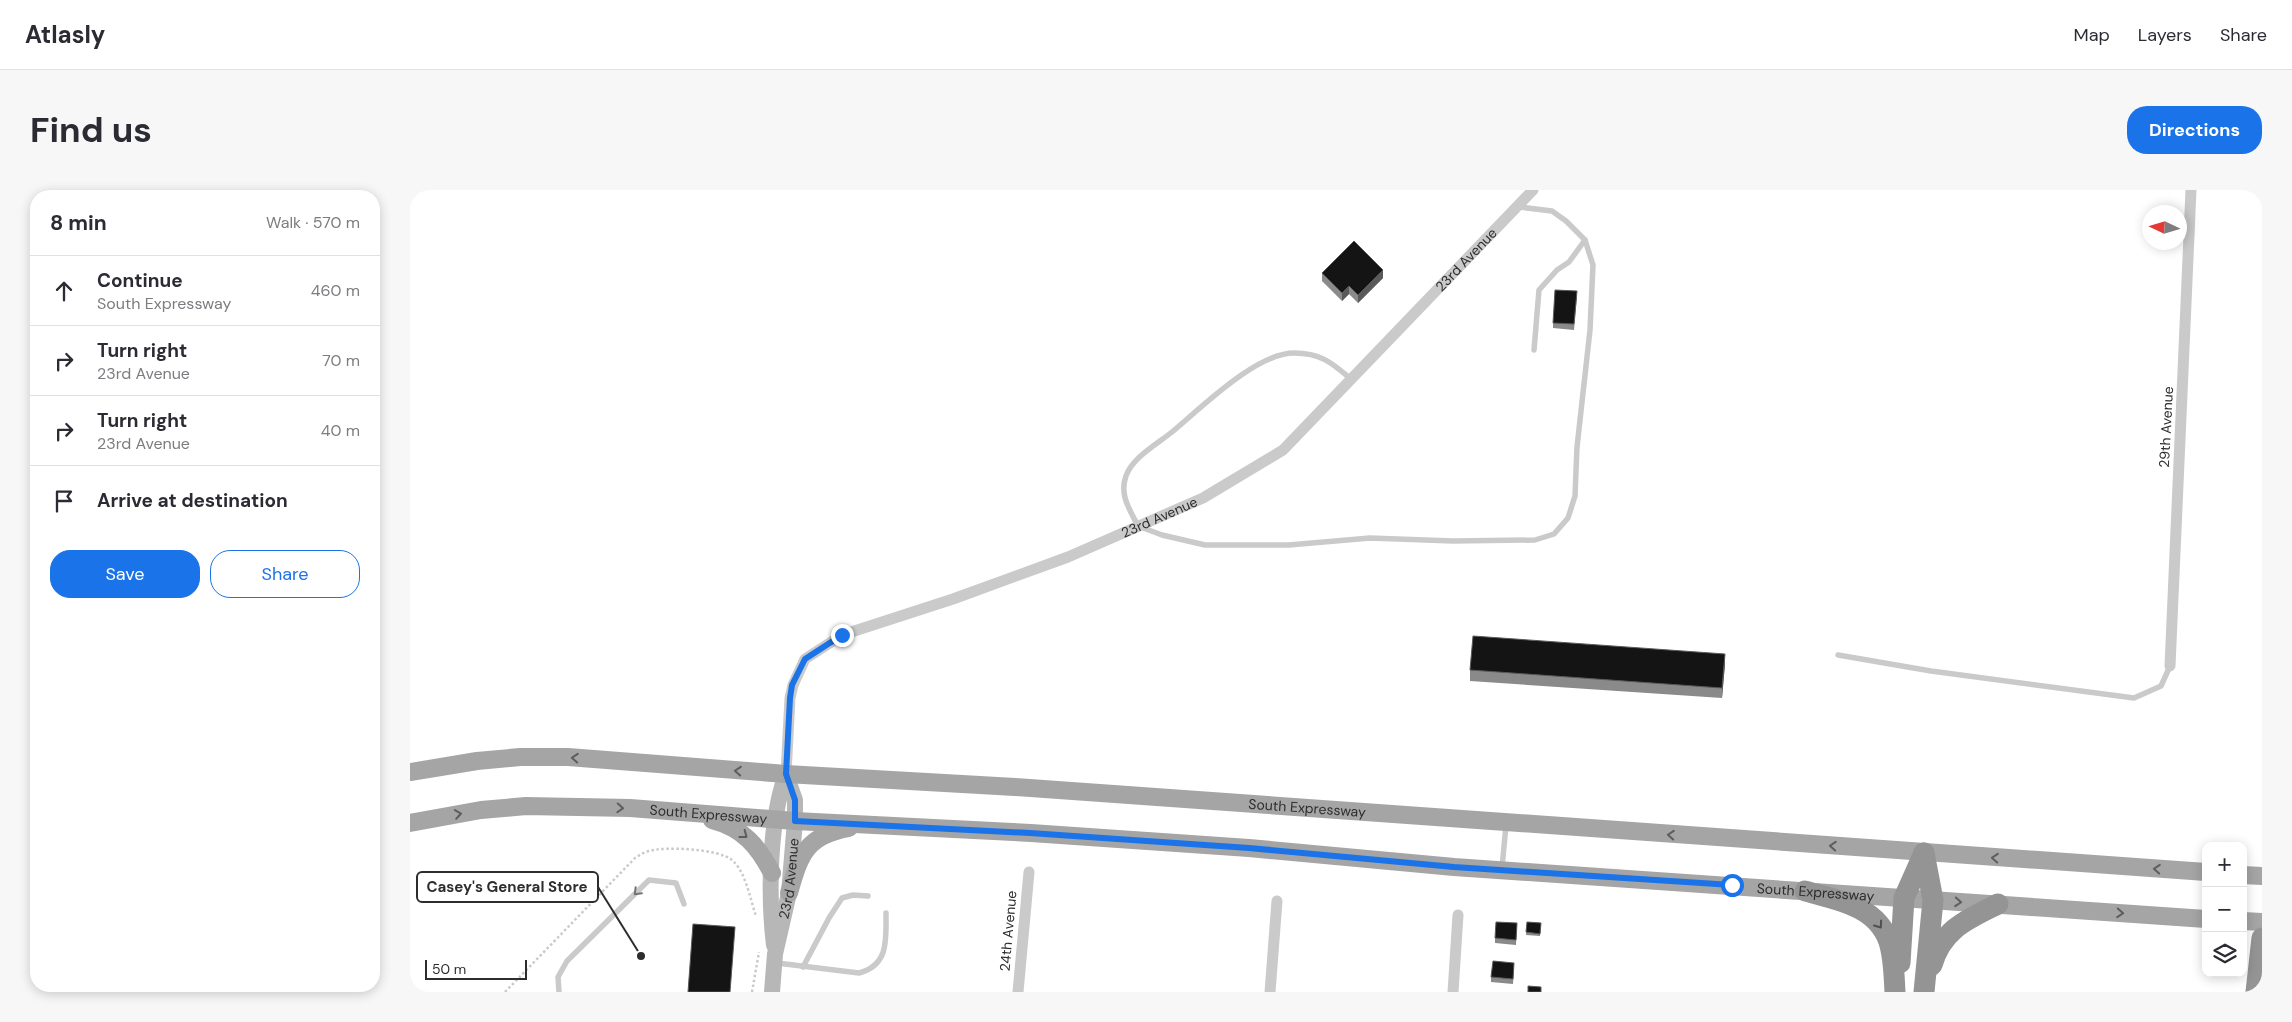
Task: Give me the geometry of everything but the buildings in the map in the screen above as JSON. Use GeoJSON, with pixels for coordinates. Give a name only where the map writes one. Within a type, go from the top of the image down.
{"type":"FeatureCollection","features":[{"type":"Feature","properties":{"kind":"highway"},"geometry":{"type":"LineString","coordinates":[[1896,992],[1904,898],[1924,853]]}},
{"type":"Feature","properties":{"kind":"highway"},"geometry":{"type":"LineString","coordinates":[[1924,853],[1933,900],[1925,992]]}},
{"type":"Feature","properties":{"kind":"highway"},"geometry":{"type":"LineString","coordinates":[[1805,891],[1851,904],[1872,916],[1882,927],[1889,943],[1896,992]]}},
{"type":"Feature","properties":{"kind":"highway"},"geometry":{"type":"LineString","coordinates":[[1925,992],[1935,956],[1945,937],[1963,921],[1998,904]]}},
{"type":"Feature","properties":{"kind":"highway"},"geometry":{"type":"LineString","coordinates":[[2256,992],[2262,938]]}},
{"type":"Feature","properties":{"kind":"main road","name":"South Expressway"},"geometry":{"type":"LineString","coordinates":[[410,772],[477,761],[520,757],[568,757],[786,774],[1025,788],[2202,872]]}},
{"type":"Feature","properties":{"kind":"main road","name":"23rd Avenue"},"geometry":{"type":"LineString","coordinates":[[772,992],[770,913],[774,819],[778,798],[786,774]]}},
{"type":"Feature","properties":{"kind":"main road","name":"23rd Avenue"},"geometry":{"type":"LineString","coordinates":[[770,956],[788,894],[795,821],[795,800],[786,774]]}},
{"type":"Feature","properties":{"kind":"main road","name":"South Expressway"},"geometry":{"type":"LineString","coordinates":[[410,823],[481,810],[563,805],[795,821],[1030,833],[1239,847],[1501,870],[2202,919]]}},
{"type":"Feature","properties":{"kind":"main road"},"geometry":{"type":"LineString","coordinates":[[683,812],[724,823],[742,832],[762,853],[772,873]]}},
{"type":"Feature","properties":{"kind":"main road"},"geometry":{"type":"LineString","coordinates":[[788,894],[801,855],[810,843],[838,830],[868,825]]}},
{"type":"Feature","properties":{"kind":"main road"},"geometry":{"type":"LineString","coordinates":[[2247,874],[2262,876]]}},
{"type":"Feature","properties":{"kind":"main road"},"geometry":{"type":"LineString","coordinates":[[2247,921],[2262,922]]}},
{"type":"Feature","properties":{"kind":"street","name":"23rd Avenue"},"geometry":{"type":"LineString","coordinates":[[786,774],[792,685],[805,659],[842,635],[953,599],[1068,557],[1203,498],[1283,450],[1533,190]]}},
{"type":"Feature","properties":{"kind":"street","name":"29th Avenue"},"geometry":{"type":"LineString","coordinates":[[2170,666],[2191,190]]}},
{"type":"Feature","properties":{"kind":"street","name":"24th Avenue"},"geometry":{"type":"LineString","coordinates":[[1018,992],[1028,872]]}},
{"type":"Feature","properties":{"kind":"street"},"geometry":{"type":"LineString","coordinates":[[1270,992],[1277,901]]}},
{"type":"Feature","properties":{"kind":"street"},"geometry":{"type":"LineString","coordinates":[[1453,992],[1458,915]]}},
{"type":"Feature","properties":{"kind":"lane"},"geometry":{"type":"LineString","coordinates":[[1351,379],[1326,358],[1293,353],[1281,354],[1257,366],[1222,388],[1142,456],[1126,475],[1125,499],[1138,526],[1162,535],[1205,545],[1289,545],[1370,538],[1453,541],[1535,540],[1554,534],[1568,518],[1574,496],[1592,298],[1593,265],[1585,240],[1566,221],[1552,212],[1517,207]]}},
{"type":"Feature","properties":{"kind":"lane"},"geometry":{"type":"LineString","coordinates":[[1534,350],[1536,302],[1539,290],[1557,270],[1569,262],[1585,240]]}},
{"type":"Feature","properties":{"kind":"lane"},"geometry":{"type":"LineString","coordinates":[[1838,655],[1931,671],[2134,698],[2161,686],[2170,666]]}},
{"type":"Feature","properties":{"kind":"lane"},"geometry":{"type":"LineString","coordinates":[[1501,870],[1506,823]]}},
{"type":"Feature","properties":{"kind":"lane"},"geometry":{"type":"LineString","coordinates":[[559,992],[558,976],[567,961],[649,880],[676,883],[684,904]]}},
{"type":"Feature","properties":{"kind":"lane"},"geometry":{"type":"LineString","coordinates":[[803,967],[842,898],[853,895],[868,896]]}},
{"type":"Feature","properties":{"kind":"lane"},"geometry":{"type":"LineString","coordinates":[[770,956],[803,967],[859,973],[871,970],[878,964],[884,951],[886,914]]}},
{"type":"Feature","properties":{"kind":"path"},"geometry":{"type":"LineString","coordinates":[[505,992],[635,858],[649,851],[669,849],[706,852],[731,859],[742,875],[758,922]]}},
{"type":"Feature","properties":{"kind":"path"},"geometry":{"type":"LineString","coordinates":[[752,992],[770,956]]}},
{"type":"Feature","properties":{"kind":"place","name":"Casey's General Store"},"geometry":{"type":"Point","coordinates":[641,956]}},
{"type":"Feature","properties":{"kind":"route"},"geometry":{"type":"LineString","coordinates":[[842,635],[805,659],[792,685],[786,774],[795,800],[795,821],[1030,833],[1249,848],[1454,867],[1732,885]]}}]}
